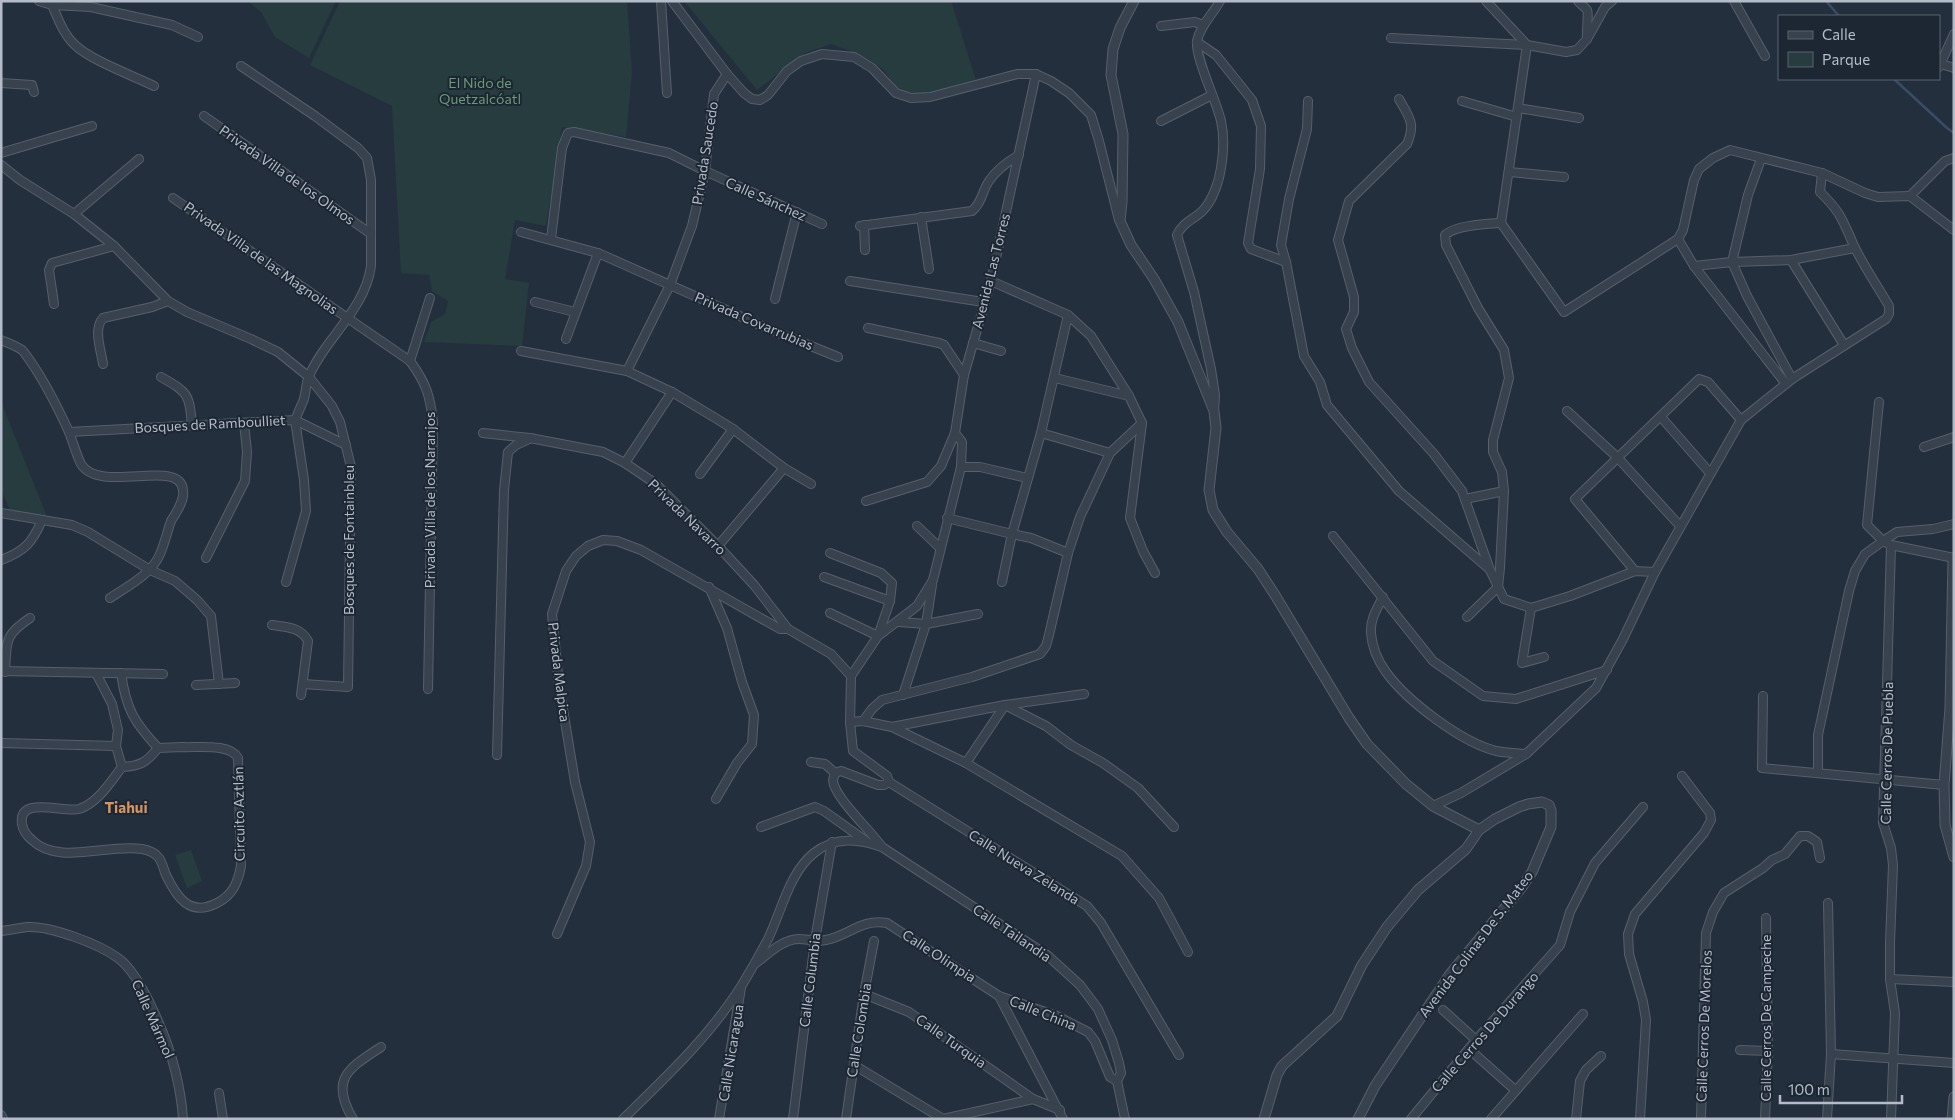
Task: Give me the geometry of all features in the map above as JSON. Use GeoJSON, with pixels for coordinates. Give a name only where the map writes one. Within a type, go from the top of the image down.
{"type":"FeatureCollection","features":[{"type":"Feature","properties":{"kind":"street"},"geometry":{"type":"LineString","coordinates":[[39,1],[52,5],[91,7],[172,25],[198,37]]}},
{"type":"Feature","properties":{"kind":"street"},"geometry":{"type":"LineString","coordinates":[[661,1],[667,94]]}},
{"type":"Feature","properties":{"kind":"street"},"geometry":{"type":"LineString","coordinates":[[672,1],[726,74],[752,99],[760,100],[768,95],[787,71],[801,60],[822,54],[854,57],[872,68],[896,93],[911,98],[930,97],[1017,74],[1036,74],[1051,81],[1069,94],[1091,115],[1120,222],[1131,245],[1154,279],[1178,322],[1214,411]]}},
{"type":"Feature","properties":{"kind":"street"},"geometry":{"type":"LineString","coordinates":[[1120,222],[1122,202],[1122,134],[1111,75],[1113,49],[1120,28],[1134,1]]}},
{"type":"Feature","properties":{"kind":"street"},"geometry":{"type":"LineString","coordinates":[[1220,1],[1203,25],[1197,42],[1203,68],[1221,122],[1223,145],[1219,177],[1210,202],[1200,213],[1180,228],[1178,235],[1194,292],[1215,395],[1216,428],[1210,490],[1213,510],[1227,532],[1258,569],[1349,718],[1367,744],[1406,784],[1433,806],[1479,830],[1466,849],[1418,890],[1387,927],[1362,965],[1337,1016],[1282,1066],[1264,1119]]}},
{"type":"Feature","properties":{"kind":"street"},"geometry":{"type":"LineString","coordinates":[[1486,1],[1527,46]]}},
{"type":"Feature","properties":{"kind":"street"},"geometry":{"type":"LineString","coordinates":[[1578,1],[1587,10],[1589,15],[1586,27],[1587,39]]}},
{"type":"Feature","properties":{"kind":"street"},"geometry":{"type":"LineString","coordinates":[[1391,38],[1527,46],[1566,52],[1577,50],[1587,39],[1605,6],[1612,1]]}},
{"type":"Feature","properties":{"kind":"street"},"geometry":{"type":"LineString","coordinates":[[1734,1],[1765,56]]}},
{"type":"Feature","properties":{"kind":"street"},"geometry":{"type":"LineString","coordinates":[[52,5],[65,32],[75,45],[90,56],[154,86]]}},
{"type":"Feature","properties":{"kind":"street"},"geometry":{"type":"LineString","coordinates":[[1161,26],[1194,22],[1203,25]]}},
{"type":"Feature","properties":{"kind":"street"},"geometry":{"type":"LineString","coordinates":[[1954,34],[1940,65],[1954,68]]}},
{"type":"Feature","properties":{"kind":"street"},"geometry":{"type":"LineString","coordinates":[[1197,42],[1216,55],[1252,100],[1261,126],[1261,143],[1260,169],[1248,243],[1251,249],[1286,262]]}},
{"type":"Feature","properties":{"kind":"street"},"geometry":{"type":"LineString","coordinates":[[1527,46],[1501,223],[1564,312],[1678,239],[1684,230],[1694,180],[1699,169],[1713,158],[1730,150],[1822,173],[1878,197],[1910,196],[1954,230]]}},
{"type":"Feature","properties":{"kind":"street"},"geometry":{"type":"LineString","coordinates":[[241,66],[315,116],[358,148],[367,158],[371,180],[370,278],[348,319],[332,338],[309,377],[304,398],[295,420],[304,480],[306,511],[286,582]]}},
{"type":"Feature","properties":{"kind":"street","name":"Privada Saucedo"},"geometry":{"type":"LineString","coordinates":[[627,371],[670,285],[692,226],[705,171],[714,94],[726,74]]}},
{"type":"Feature","properties":{"kind":"street","name":"Avenida Las Torres"},"geometry":{"type":"LineString","coordinates":[[866,501],[927,482],[941,466],[955,433],[964,375],[983,302],[991,281],[1036,74]]}},
{"type":"Feature","properties":{"kind":"street"},"geometry":{"type":"LineString","coordinates":[[1,83],[32,85],[34,92]]}},
{"type":"Feature","properties":{"kind":"street"},"geometry":{"type":"LineString","coordinates":[[1160,121],[1212,95]]}},
{"type":"Feature","properties":{"kind":"street"},"geometry":{"type":"LineString","coordinates":[[1400,99],[1411,121],[1412,132],[1407,144],[1349,201],[1338,240],[1354,297],[1354,312],[1346,329],[1352,348],[1369,382],[1434,454],[1462,491],[1490,570],[1504,599],[1531,608],[1570,596],[1635,571],[1655,572]]}},
{"type":"Feature","properties":{"kind":"street"},"geometry":{"type":"LineString","coordinates":[[1308,101],[1307,129],[1281,246],[1286,262],[1304,356],[1320,382],[1327,405],[1399,491],[1490,570]]}},
{"type":"Feature","properties":{"kind":"street"},"geometry":{"type":"LineString","coordinates":[[1462,101],[1518,112],[1579,118]]}},
{"type":"Feature","properties":{"kind":"street","name":"Privada Villa de los Olmos"},"geometry":{"type":"LineString","coordinates":[[204,116],[371,234]]}},
{"type":"Feature","properties":{"kind":"street"},"geometry":{"type":"LineString","coordinates":[[1,154],[92,126]]}},
{"type":"Feature","properties":{"kind":"street","name":"Calle Sánchez"},"geometry":{"type":"LineString","coordinates":[[551,239],[562,148],[568,133],[574,132],[669,153],[822,224]]}},
{"type":"Feature","properties":{"kind":"street"},"geometry":{"type":"LineString","coordinates":[[865,250],[862,225],[921,216],[972,212],[978,207],[988,182],[1000,167],[1019,155]]}},
{"type":"Feature","properties":{"kind":"street"},"geometry":{"type":"LineString","coordinates":[[1910,196],[1945,161],[1954,158]]}},
{"type":"Feature","properties":{"kind":"street"},"geometry":{"type":"LineString","coordinates":[[74,214],[139,159]]}},
{"type":"Feature","properties":{"kind":"street"},"geometry":{"type":"LineString","coordinates":[[1761,159],[1748,194],[1732,262],[1789,382]]}},
{"type":"Feature","properties":{"kind":"street","name":"Bosques de Fontainbleu"},"geometry":{"type":"LineString","coordinates":[[2,169],[74,214],[114,246],[168,301],[187,312],[251,338],[278,352],[309,377],[332,406],[340,422],[351,467],[348,687],[303,684]]}},
{"type":"Feature","properties":{"kind":"street"},"geometry":{"type":"LineString","coordinates":[[1509,172],[1564,178]]}},
{"type":"Feature","properties":{"kind":"street"},"geometry":{"type":"LineString","coordinates":[[1433,806],[1461,793],[1526,754],[1596,688],[1607,670],[1655,572],[1741,420],[1789,382],[1886,319],[1890,310],[1855,248],[1846,224],[1835,206],[1820,192],[1822,173]]}},
{"type":"Feature","properties":{"kind":"street","name":"Privada Villa de las Magnolias"},"geometry":{"type":"LineString","coordinates":[[174,198],[348,319]]}},
{"type":"Feature","properties":{"kind":"street"},"geometry":{"type":"LineString","coordinates":[[775,299],[797,212]]}},
{"type":"Feature","properties":{"kind":"street"},"geometry":{"type":"LineString","coordinates":[[921,216],[928,269]]}},
{"type":"Feature","properties":{"kind":"street"},"geometry":{"type":"LineString","coordinates":[[1467,617],[1498,586],[1504,491],[1502,472],[1493,452],[1493,440],[1509,378],[1504,350],[1478,308],[1446,245],[1445,235],[1450,230],[1501,223]]}},
{"type":"Feature","properties":{"kind":"street","name":"Privada Covarrubias"},"geometry":{"type":"LineString","coordinates":[[522,232],[598,253],[838,357]]}},
{"type":"Feature","properties":{"kind":"street"},"geometry":{"type":"LineString","coordinates":[[1678,239],[1694,266],[1789,382]]}},
{"type":"Feature","properties":{"kind":"street"},"geometry":{"type":"LineString","coordinates":[[54,304],[49,270],[52,263],[114,246]]}},
{"type":"Feature","properties":{"kind":"street"},"geometry":{"type":"LineString","coordinates":[[1694,266],[1732,262],[1791,260],[1855,248]]}},
{"type":"Feature","properties":{"kind":"street"},"geometry":{"type":"LineString","coordinates":[[566,339],[598,253]]}},
{"type":"Feature","properties":{"kind":"street"},"geometry":{"type":"LineString","coordinates":[[1791,260],[1844,345]]}},
{"type":"Feature","properties":{"kind":"street"},"geometry":{"type":"LineString","coordinates":[[850,281],[983,302]]}},
{"type":"Feature","properties":{"kind":"street"},"geometry":{"type":"LineString","coordinates":[[991,281],[1068,314],[1091,336],[1129,396],[1142,423],[1130,518],[1143,551],[1156,573]]}},
{"type":"Feature","properties":{"kind":"street"},"geometry":{"type":"LineString","coordinates":[[410,361],[430,298]]}},
{"type":"Feature","properties":{"kind":"street"},"geometry":{"type":"LineString","coordinates":[[103,364],[98,329],[99,323],[103,318],[152,308],[168,301]]}},
{"type":"Feature","properties":{"kind":"street"},"geometry":{"type":"LineString","coordinates":[[535,302],[575,312]]}},
{"type":"Feature","properties":{"kind":"street"},"geometry":{"type":"LineString","coordinates":[[1002,582],[1012,534],[1055,378],[1068,314]]}},
{"type":"Feature","properties":{"kind":"street","name":"Privada Villa de los Naranjos"},"geometry":{"type":"LineString","coordinates":[[348,319],[410,361],[421,376],[430,397],[433,422],[428,689]]}},
{"type":"Feature","properties":{"kind":"street"},"geometry":{"type":"LineString","coordinates":[[868,328],[940,343],[964,375]]}},
{"type":"Feature","properties":{"kind":"street"},"geometry":{"type":"LineString","coordinates":[[1,340],[23,351],[44,382],[82,465],[93,474],[105,477],[139,477],[160,474],[171,476],[181,482],[184,490],[181,502],[168,528],[160,555],[150,570],[110,598]]}},
{"type":"Feature","properties":{"kind":"street"},"geometry":{"type":"LineString","coordinates":[[973,343],[1001,351]]}},
{"type":"Feature","properties":{"kind":"street"},"geometry":{"type":"LineString","coordinates":[[521,351],[627,371],[672,392],[733,429],[784,468],[811,484]]}},
{"type":"Feature","properties":{"kind":"street"},"geometry":{"type":"LineString","coordinates":[[162,377],[182,389],[190,401],[192,425]]}},
{"type":"Feature","properties":{"kind":"street"},"geometry":{"type":"LineString","coordinates":[[1055,378],[1129,396]]}},
{"type":"Feature","properties":{"kind":"street"},"geometry":{"type":"LineString","coordinates":[[1635,571],[1574,499],[1700,379],[1708,382],[1741,420]]}},
{"type":"Feature","properties":{"kind":"street"},"geometry":{"type":"LineString","coordinates":[[625,462],[672,392]]}},
{"type":"Feature","properties":{"kind":"street"},"geometry":{"type":"LineString","coordinates":[[1878,402],[1866,524],[1883,541],[1891,545],[1953,558],[1950,708],[1944,785],[1945,825],[1954,857]]}},
{"type":"Feature","properties":{"kind":"street"},"geometry":{"type":"LineString","coordinates":[[1567,411],[1618,458],[1680,526]]}},
{"type":"Feature","properties":{"kind":"street"},"geometry":{"type":"LineString","coordinates":[[1660,417],[1710,473]]}},
{"type":"Feature","properties":{"kind":"street","name":"Bosques de Ramboulliet"},"geometry":{"type":"LineString","coordinates":[[68,432],[295,420],[346,445]]}},
{"type":"Feature","properties":{"kind":"street"},"geometry":{"type":"LineString","coordinates":[[206,558],[245,481],[247,452],[244,423]]}},
{"type":"Feature","properties":{"kind":"street"},"geometry":{"type":"LineString","coordinates":[[863,721],[882,700],[972,677],[1040,654],[1046,646],[1068,553],[1080,517],[1110,453],[1142,423]]}},
{"type":"Feature","properties":{"kind":"street"},"geometry":{"type":"LineString","coordinates":[[700,474],[733,429]]}},
{"type":"Feature","properties":{"kind":"street","name":"Privada Navarro"},"geometry":{"type":"LineString","coordinates":[[483,433],[530,438],[603,452],[625,462],[656,484],[718,546],[754,585],[788,629],[831,654],[851,676]]}},
{"type":"Feature","properties":{"kind":"street"},"geometry":{"type":"LineString","coordinates":[[903,695],[926,624],[940,548],[961,467],[962,442],[955,433]]}},
{"type":"Feature","properties":{"kind":"street"},"geometry":{"type":"LineString","coordinates":[[1041,433],[1110,453]]}},
{"type":"Feature","properties":{"kind":"street"},"geometry":{"type":"LineString","coordinates":[[1924,447],[1954,437]]}},
{"type":"Feature","properties":{"kind":"street"},"geometry":{"type":"LineString","coordinates":[[497,755],[504,490],[508,452],[516,444],[530,438]]}},
{"type":"Feature","properties":{"kind":"street"},"geometry":{"type":"LineString","coordinates":[[961,467],[980,467],[1027,478]]}},
{"type":"Feature","properties":{"kind":"street"},"geometry":{"type":"LineString","coordinates":[[718,546],[784,468]]}},
{"type":"Feature","properties":{"kind":"street"},"geometry":{"type":"LineString","coordinates":[[1465,499],[1504,491]]}},
{"type":"Feature","properties":{"kind":"street"},"geometry":{"type":"LineString","coordinates":[[1,513],[72,525],[88,532],[150,570],[175,581],[197,600],[211,616],[219,684]]}},
{"type":"Feature","properties":{"kind":"street"},"geometry":{"type":"LineString","coordinates":[[947,518],[1031,538],[1068,553]]}},
{"type":"Feature","properties":{"kind":"street"},"geometry":{"type":"LineString","coordinates":[[1,560],[25,549],[34,538],[42,520]]}},
{"type":"Feature","properties":{"kind":"street"},"geometry":{"type":"LineString","coordinates":[[1818,773],[1818,735],[1849,591],[1855,571],[1864,554],[1898,532],[1933,529],[1954,524]]}},
{"type":"Feature","properties":{"kind":"street"},"geometry":{"type":"LineString","coordinates":[[917,526],[940,548]]}},
{"type":"Feature","properties":{"kind":"street"},"geometry":{"type":"LineString","coordinates":[[1333,536],[1433,661],[1483,696],[1516,699],[1607,670]]}},
{"type":"Feature","properties":{"kind":"street","name":"Privada Malpica"},"geometry":{"type":"LineString","coordinates":[[557,934],[586,866],[590,842],[575,782],[559,685],[552,614],[566,571],[576,556],[588,546],[603,540],[617,541],[641,550],[780,628],[788,629]]}},
{"type":"Feature","properties":{"kind":"street","name":"Calle Cerros De Puebla"},"geometry":{"type":"LineString","coordinates":[[1890,1119],[1895,1013],[1890,979],[1893,864],[1884,823],[1884,780],[1891,545]]}},
{"type":"Feature","properties":{"kind":"street"},"geometry":{"type":"LineString","coordinates":[[812,762],[825,764],[835,772],[841,771],[878,785],[884,785],[888,782],[887,776],[854,751],[850,722],[851,676],[878,636],[890,601],[892,583],[881,573],[830,553]]}},
{"type":"Feature","properties":{"kind":"street"},"geometry":{"type":"LineString","coordinates":[[824,577],[890,601]]}},
{"type":"Feature","properties":{"kind":"street"},"geometry":{"type":"LineString","coordinates":[[878,636],[917,606],[933,580]]}},
{"type":"Feature","properties":{"kind":"street"},"geometry":{"type":"LineString","coordinates":[[709,587],[727,628],[742,682],[754,715],[752,744],[737,763],[716,799]]}},
{"type":"Feature","properties":{"kind":"street"},"geometry":{"type":"LineString","coordinates":[[1383,597],[1373,617],[1371,632],[1375,651],[1386,672],[1400,688],[1444,726],[1471,741],[1496,750],[1526,754]]}},
{"type":"Feature","properties":{"kind":"street"},"geometry":{"type":"LineString","coordinates":[[1531,608],[1522,663],[1544,656]]}},
{"type":"Feature","properties":{"kind":"street"},"geometry":{"type":"LineString","coordinates":[[830,613],[878,636]]}},
{"type":"Feature","properties":{"kind":"street"},"geometry":{"type":"LineString","coordinates":[[898,622],[926,624],[978,614]]}},
{"type":"Feature","properties":{"kind":"street"},"geometry":{"type":"LineString","coordinates":[[30,618],[15,628],[7,640],[3,672],[163,674]]}},
{"type":"Feature","properties":{"kind":"street"},"geometry":{"type":"LineString","coordinates":[[272,626],[293,628],[305,634],[308,641],[301,695]]}},
{"type":"Feature","properties":{"kind":"street"},"geometry":{"type":"LineString","coordinates":[[96,673],[112,704],[118,730],[116,746],[122,767],[138,766],[150,758],[158,748],[131,715],[121,673]]}},
{"type":"Feature","properties":{"kind":"street"},"geometry":{"type":"LineString","coordinates":[[196,685],[236,683]]}},
{"type":"Feature","properties":{"kind":"street"},"geometry":{"type":"LineString","coordinates":[[892,727],[1005,705],[1084,694]]}},
{"type":"Feature","properties":{"kind":"street"},"geometry":{"type":"LineString","coordinates":[[1763,696],[1762,768],[1944,785]]}},
{"type":"Feature","properties":{"kind":"street"},"geometry":{"type":"LineString","coordinates":[[966,763],[1005,705]]}},
{"type":"Feature","properties":{"kind":"street"},"geometry":{"type":"LineString","coordinates":[[1005,705],[1046,726],[1071,745],[1103,763],[1138,788],[1174,827]]}},
{"type":"Feature","properties":{"kind":"street"},"geometry":{"type":"LineString","coordinates":[[850,722],[863,721],[892,727],[966,763],[1122,856],[1158,898],[1188,952]]}},
{"type":"Feature","properties":{"kind":"street"},"geometry":{"type":"LineString","coordinates":[[1,743],[116,746]]}},
{"type":"Feature","properties":{"kind":"street","name":"Circuito Aztlán"},"geometry":{"type":"LineString","coordinates":[[122,767],[102,792],[91,802],[79,809],[66,810],[42,806],[29,809],[22,819],[22,826],[28,837],[36,845],[56,853],[135,849],[152,852],[159,858],[179,898],[196,907],[207,908],[223,900],[232,891],[238,880],[241,866],[238,758],[235,753],[228,749],[158,748]]}},
{"type":"Feature","properties":{"kind":"street"},"geometry":{"type":"LineString","coordinates":[[835,772],[832,779],[840,796],[852,813],[872,833],[882,847]]}},
{"type":"Feature","properties":{"kind":"street"},"geometry":{"type":"LineString","coordinates":[[1640,1119],[1646,1020],[1643,1002],[1629,954],[1628,934],[1635,914],[1704,833],[1710,820],[1710,813],[1682,776]]}},
{"type":"Feature","properties":{"kind":"street","name":"Calle Nueva Zelanda"},"geometry":{"type":"LineString","coordinates":[[888,782],[1086,906],[1101,923],[1179,1054]]}},
{"type":"Feature","properties":{"kind":"street","name":"Avenida Colinas De S. Mateo"},"geometry":{"type":"LineString","coordinates":[[1358,1119],[1375,1086],[1450,974],[1522,887],[1532,872],[1551,827],[1552,810],[1542,802],[1528,804],[1495,819],[1479,830]]}},
{"type":"Feature","properties":{"kind":"street"},"geometry":{"type":"LineString","coordinates":[[761,827],[816,807],[868,842]]}},
{"type":"Feature","properties":{"kind":"street","name":"Calle Cerros De Durango"},"geometry":{"type":"LineString","coordinates":[[1411,1119],[1476,1040],[1560,945],[1570,912],[1594,864],[1643,807]]}},
{"type":"Feature","properties":{"kind":"street","name":"Calle Cerros De Morelos"},"geometry":{"type":"LineString","coordinates":[[1701,1119],[1706,933],[1713,912],[1724,893],[1772,860],[1784,854],[1800,836],[1808,836],[1817,842],[1820,858]]}},
{"type":"Feature","properties":{"kind":"street"},"geometry":{"type":"LineString","coordinates":[[624,1119],[698,1045],[741,986],[768,938],[800,866],[815,852],[832,842],[847,840],[868,842]]}},
{"type":"Feature","properties":{"kind":"street","name":"Calle Columbia"},"geometry":{"type":"LineString","coordinates":[[793,1119],[814,940],[832,842]]}},
{"type":"Feature","properties":{"kind":"street","name":"Calle Tailandia"},"geometry":{"type":"LineString","coordinates":[[868,842],[882,847],[1047,955],[1080,986],[1098,1009],[1112,1040],[1121,1073],[1117,1081],[1125,1119]]}},
{"type":"Feature","properties":{"kind":"street"},"geometry":{"type":"LineString","coordinates":[[1827,1119],[1831,1054],[1828,903]]}},
{"type":"Feature","properties":{"kind":"street","name":"Calle Cerros De Campeche"},"geometry":{"type":"LineString","coordinates":[[1765,1119],[1768,1051],[1766,918]]}},
{"type":"Feature","properties":{"kind":"street","name":"Calle Olimpia"},"geometry":{"type":"LineString","coordinates":[[814,940],[825,940],[858,926],[877,921],[887,923],[999,996]]}},
{"type":"Feature","properties":{"kind":"street","name":"Calle Mármol"},"geometry":{"type":"LineString","coordinates":[[1,931],[29,927],[52,930],[89,943],[118,958],[132,971],[158,1022],[175,1067],[183,1119]]}},
{"type":"Feature","properties":{"kind":"street"},"geometry":{"type":"LineString","coordinates":[[753,965],[778,946],[797,939],[814,940]]}},
{"type":"Feature","properties":{"kind":"street","name":"Calle Colombia"},"geometry":{"type":"LineString","coordinates":[[846,1119],[864,994],[874,941]]}},
{"type":"Feature","properties":{"kind":"street"},"geometry":{"type":"LineString","coordinates":[[1890,979],[1954,982]]}},
{"type":"Feature","properties":{"kind":"street","name":"Calle Nicaragua"},"geometry":{"type":"LineString","coordinates":[[720,1119],[741,986]]}},
{"type":"Feature","properties":{"kind":"street","name":"Calle Turquia"},"geometry":{"type":"LineString","coordinates":[[864,994],[909,1012],[1033,1099],[1060,1110]]}},
{"type":"Feature","properties":{"kind":"street"},"geometry":{"type":"LineString","coordinates":[[999,996],[1063,1119]]}},
{"type":"Feature","properties":{"kind":"street","name":"Calle China"},"geometry":{"type":"LineString","coordinates":[[999,996],[1058,1016],[1088,1032],[1095,1041],[1110,1077],[1117,1081]]}},
{"type":"Feature","properties":{"kind":"street"},"geometry":{"type":"LineString","coordinates":[[1443,1010],[1476,1040]]}},
{"type":"Feature","properties":{"kind":"street"},"geometry":{"type":"LineString","coordinates":[[1491,1119],[1583,1014]]}},
{"type":"Feature","properties":{"kind":"street"},"geometry":{"type":"LineString","coordinates":[[354,1119],[344,1103],[342,1090],[344,1077],[354,1064],[381,1046]]}},
{"type":"Feature","properties":{"kind":"street"},"geometry":{"type":"LineString","coordinates":[[1469,1049],[1515,1090]]}},
{"type":"Feature","properties":{"kind":"street"},"geometry":{"type":"LineString","coordinates":[[1740,1050],[1768,1051]]}},
{"type":"Feature","properties":{"kind":"street"},"geometry":{"type":"LineString","coordinates":[[1831,1054],[1954,1063]]}},
{"type":"Feature","properties":{"kind":"street"},"geometry":{"type":"LineString","coordinates":[[1576,1119],[1580,1081],[1586,1070],[1601,1056]]}},
{"type":"Feature","properties":{"kind":"street"},"geometry":{"type":"LineString","coordinates":[[854,1065],[943,1119],[1033,1099]]}},
{"type":"Feature","properties":{"kind":"street"},"geometry":{"type":"LineString","coordinates":[[219,1093],[223,1119]]}},
{"type":"Feature","properties":{"kind":"street"},"geometry":{"type":"LineString","coordinates":[[1952,1119],[1954,1096]]}},
{"type":"Feature","properties":{"kind":"street"},"geometry":{"type":"LineString","coordinates":[[1,1115],[3,1119]]}},
{"type":"Feature","properties":{"kind":"green space"},"geometry":{"type":"Polygon","coordinates":[[[247,1],[336,1],[309,58],[275,37],[261,12],[247,1]]]}},
{"type":"Feature","properties":{"kind":"green space","name":"El Nido de Quetzalcóatl"},"geometry":{"type":"Polygon","coordinates":[[[340,1],[627,1],[632,72],[626,137],[562,127],[546,226],[515,220],[505,279],[529,283],[522,346],[424,342],[431,322],[445,314],[448,301],[432,291],[429,275],[401,273],[392,106],[310,65],[340,1]]]}},
{"type":"Feature","properties":{"kind":"green space"},"geometry":{"type":"Polygon","coordinates":[[[684,1],[951,1],[976,80],[928,92],[909,92],[898,87],[875,63],[831,44],[805,53],[757,90],[684,1]]]}},
{"type":"Feature","properties":{"kind":"green space"},"geometry":{"type":"Polygon","coordinates":[[[1,402],[47,517],[10,510],[1,490],[1,402]]]}},
{"type":"Feature","properties":{"kind":"green space"},"geometry":{"type":"Polygon","coordinates":[[[191,850],[202,881],[187,888],[175,855],[191,850]]]}},
{"type":"Feature","properties":{"kind":"waterway"},"geometry":{"type":"LineString","coordinates":[[1826,1],[1838,15]]}},
{"type":"Feature","properties":{"kind":"waterway"},"geometry":{"type":"LineString","coordinates":[[1895,80],[1954,133]]}},
{"type":"Feature","properties":{"kind":"district","name":"Tiahui"},"geometry":{"type":"Point","coordinates":[126,808]}}]}
